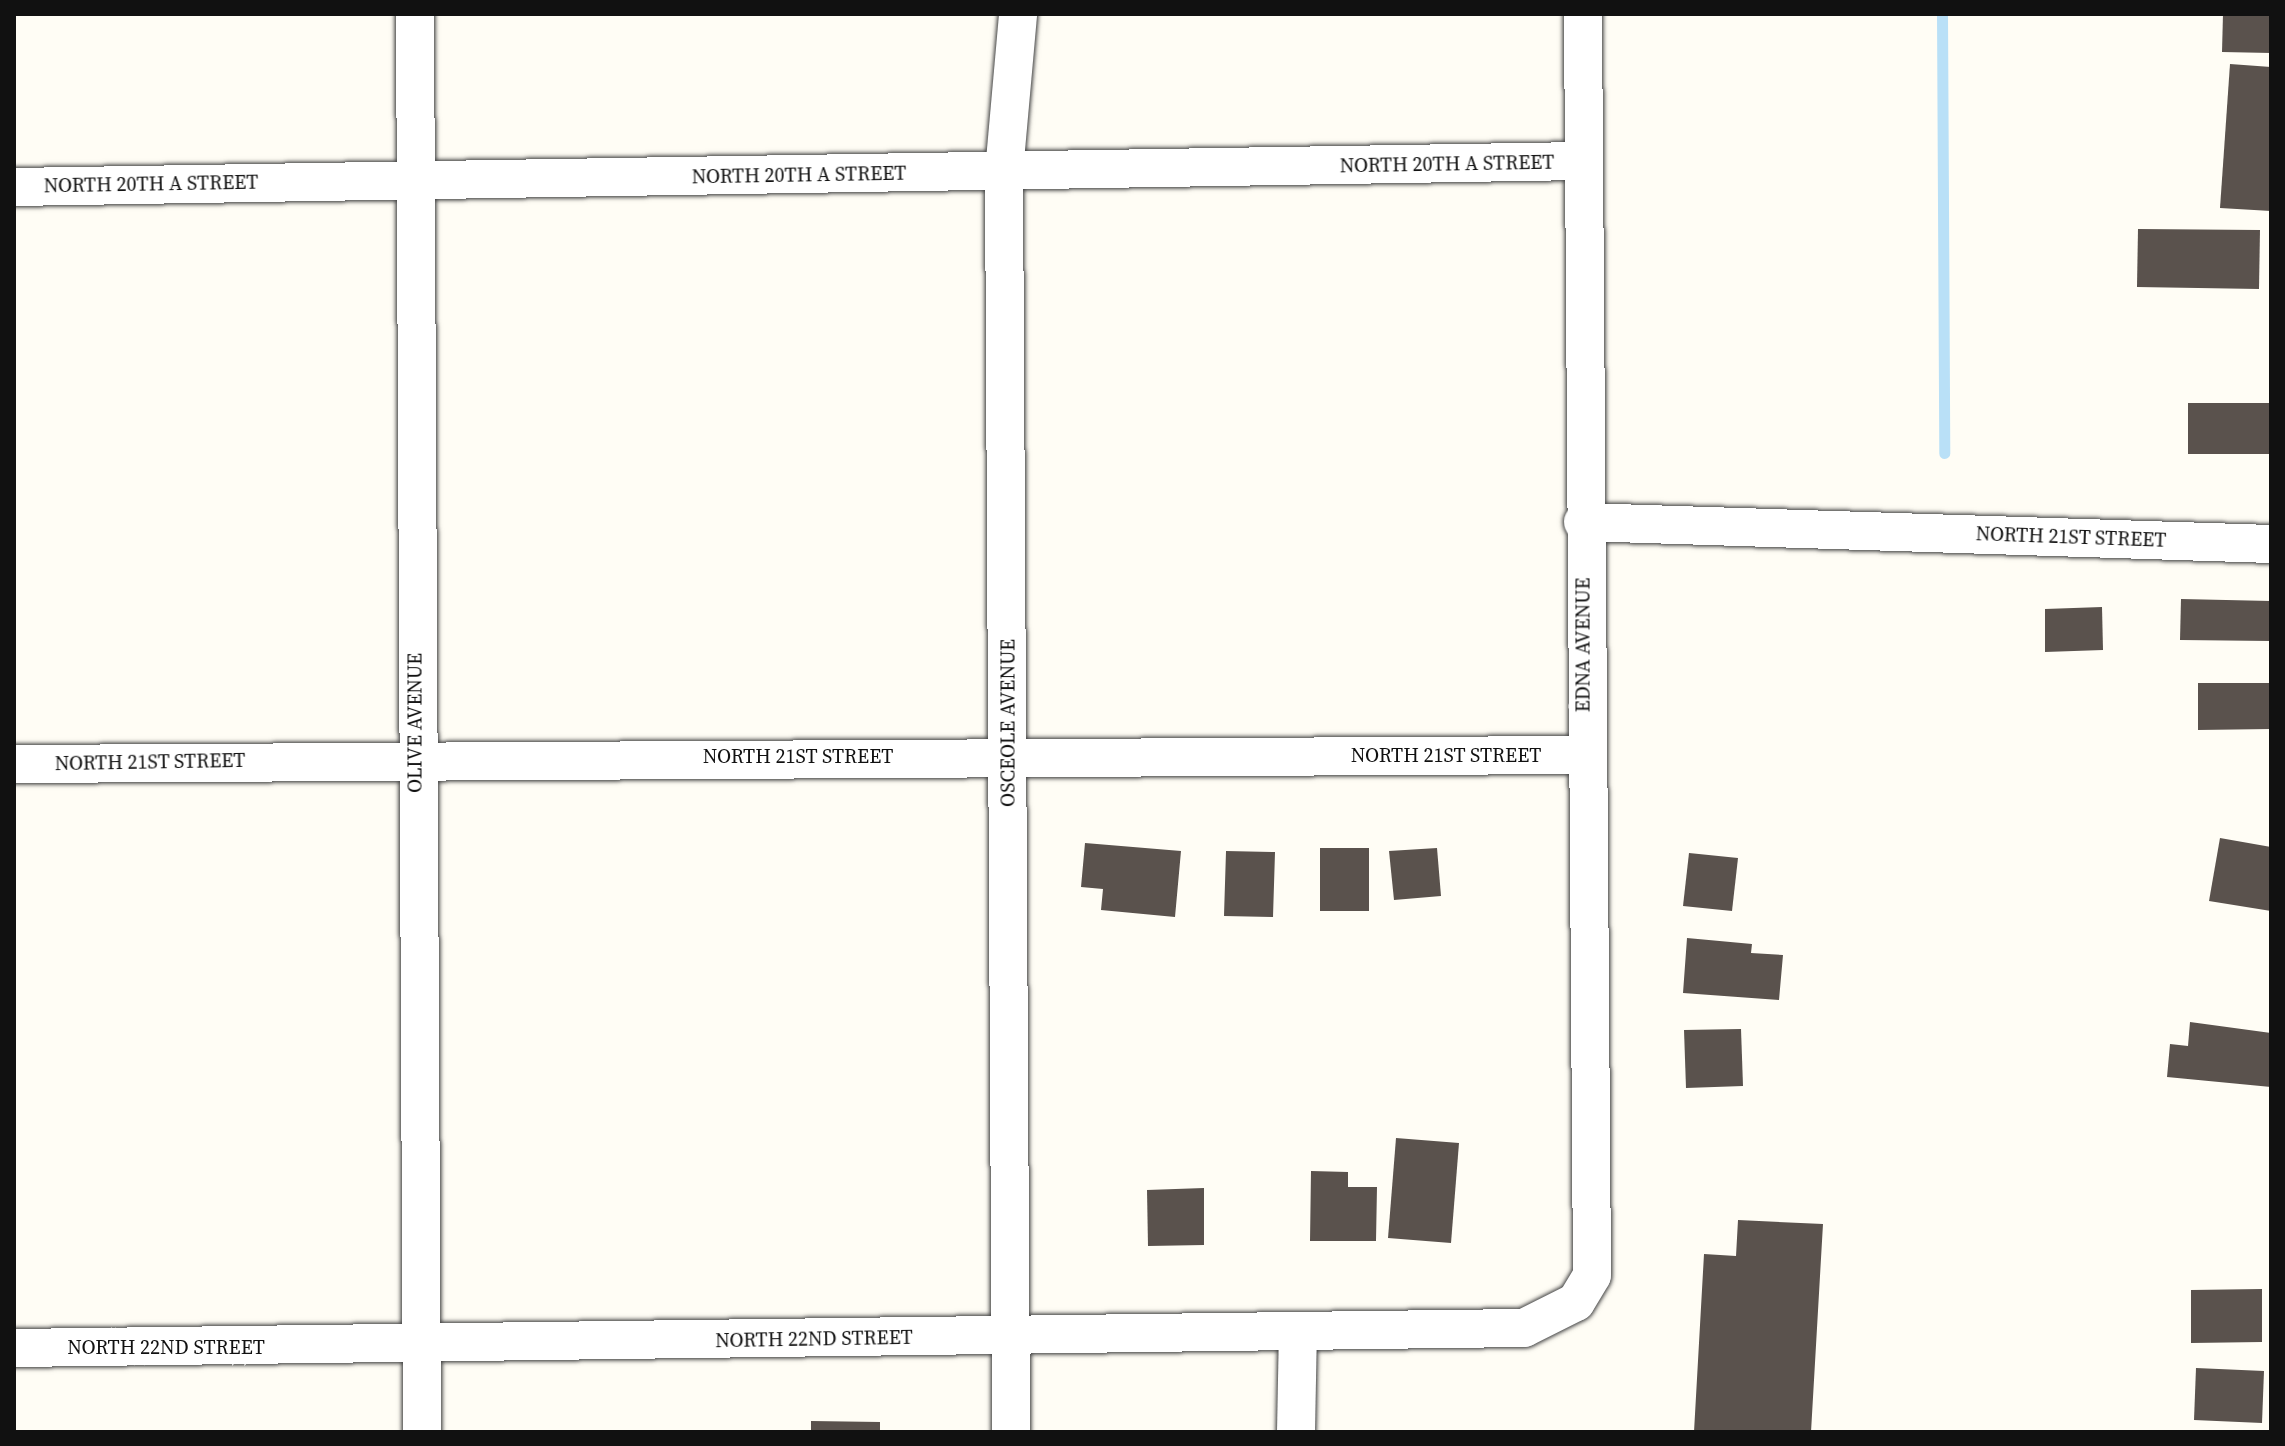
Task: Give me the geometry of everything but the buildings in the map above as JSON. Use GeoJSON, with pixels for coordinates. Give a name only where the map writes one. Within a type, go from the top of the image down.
{"type":"FeatureCollection","features":[{"type":"Feature","properties":{"kind":"street","name":"OLIVE AVENUE"},"geometry":{"type":"LineString","coordinates":[[415,14],[415,757],[422,1432]]}},
{"type":"Feature","properties":{"kind":"street","name":"OSCEOLE AVENUE"},"geometry":{"type":"LineString","coordinates":[[1011,1432],[1004,172],[1018,14]]}},
{"type":"Feature","properties":{"kind":"street","name":"EDNA AVENUE"},"geometry":{"type":"LineString","coordinates":[[1583,14],[1583,755],[1592,1275]]}},
{"type":"Feature","properties":{"kind":"street","name":"NORTH 20TH A STREET"},"geometry":{"type":"LineString","coordinates":[[14,187],[1584,161]]}},
{"type":"Feature","properties":{"kind":"street","name":"NORTH 21ST STREET"},"geometry":{"type":"LineString","coordinates":[[1583,522],[2271,544]]}},
{"type":"Feature","properties":{"kind":"street","name":"NORTH 21ST STREET"},"geometry":{"type":"LineString","coordinates":[[14,764],[415,757],[1583,755]]}},
{"type":"Feature","properties":{"kind":"street","name":"NORTH 22ND STREET"},"geometry":{"type":"LineString","coordinates":[[14,1348],[1524,1328],[1560,1315],[1592,1275]]}},
{"type":"Feature","properties":{"kind":"street"},"geometry":{"type":"LineString","coordinates":[[1296,1432],[1298,1332]]}},
{"type":"Feature","properties":{"kind":"waterway"},"geometry":{"type":"LineString","coordinates":[[1942,14],[1944,453]]}}]}
